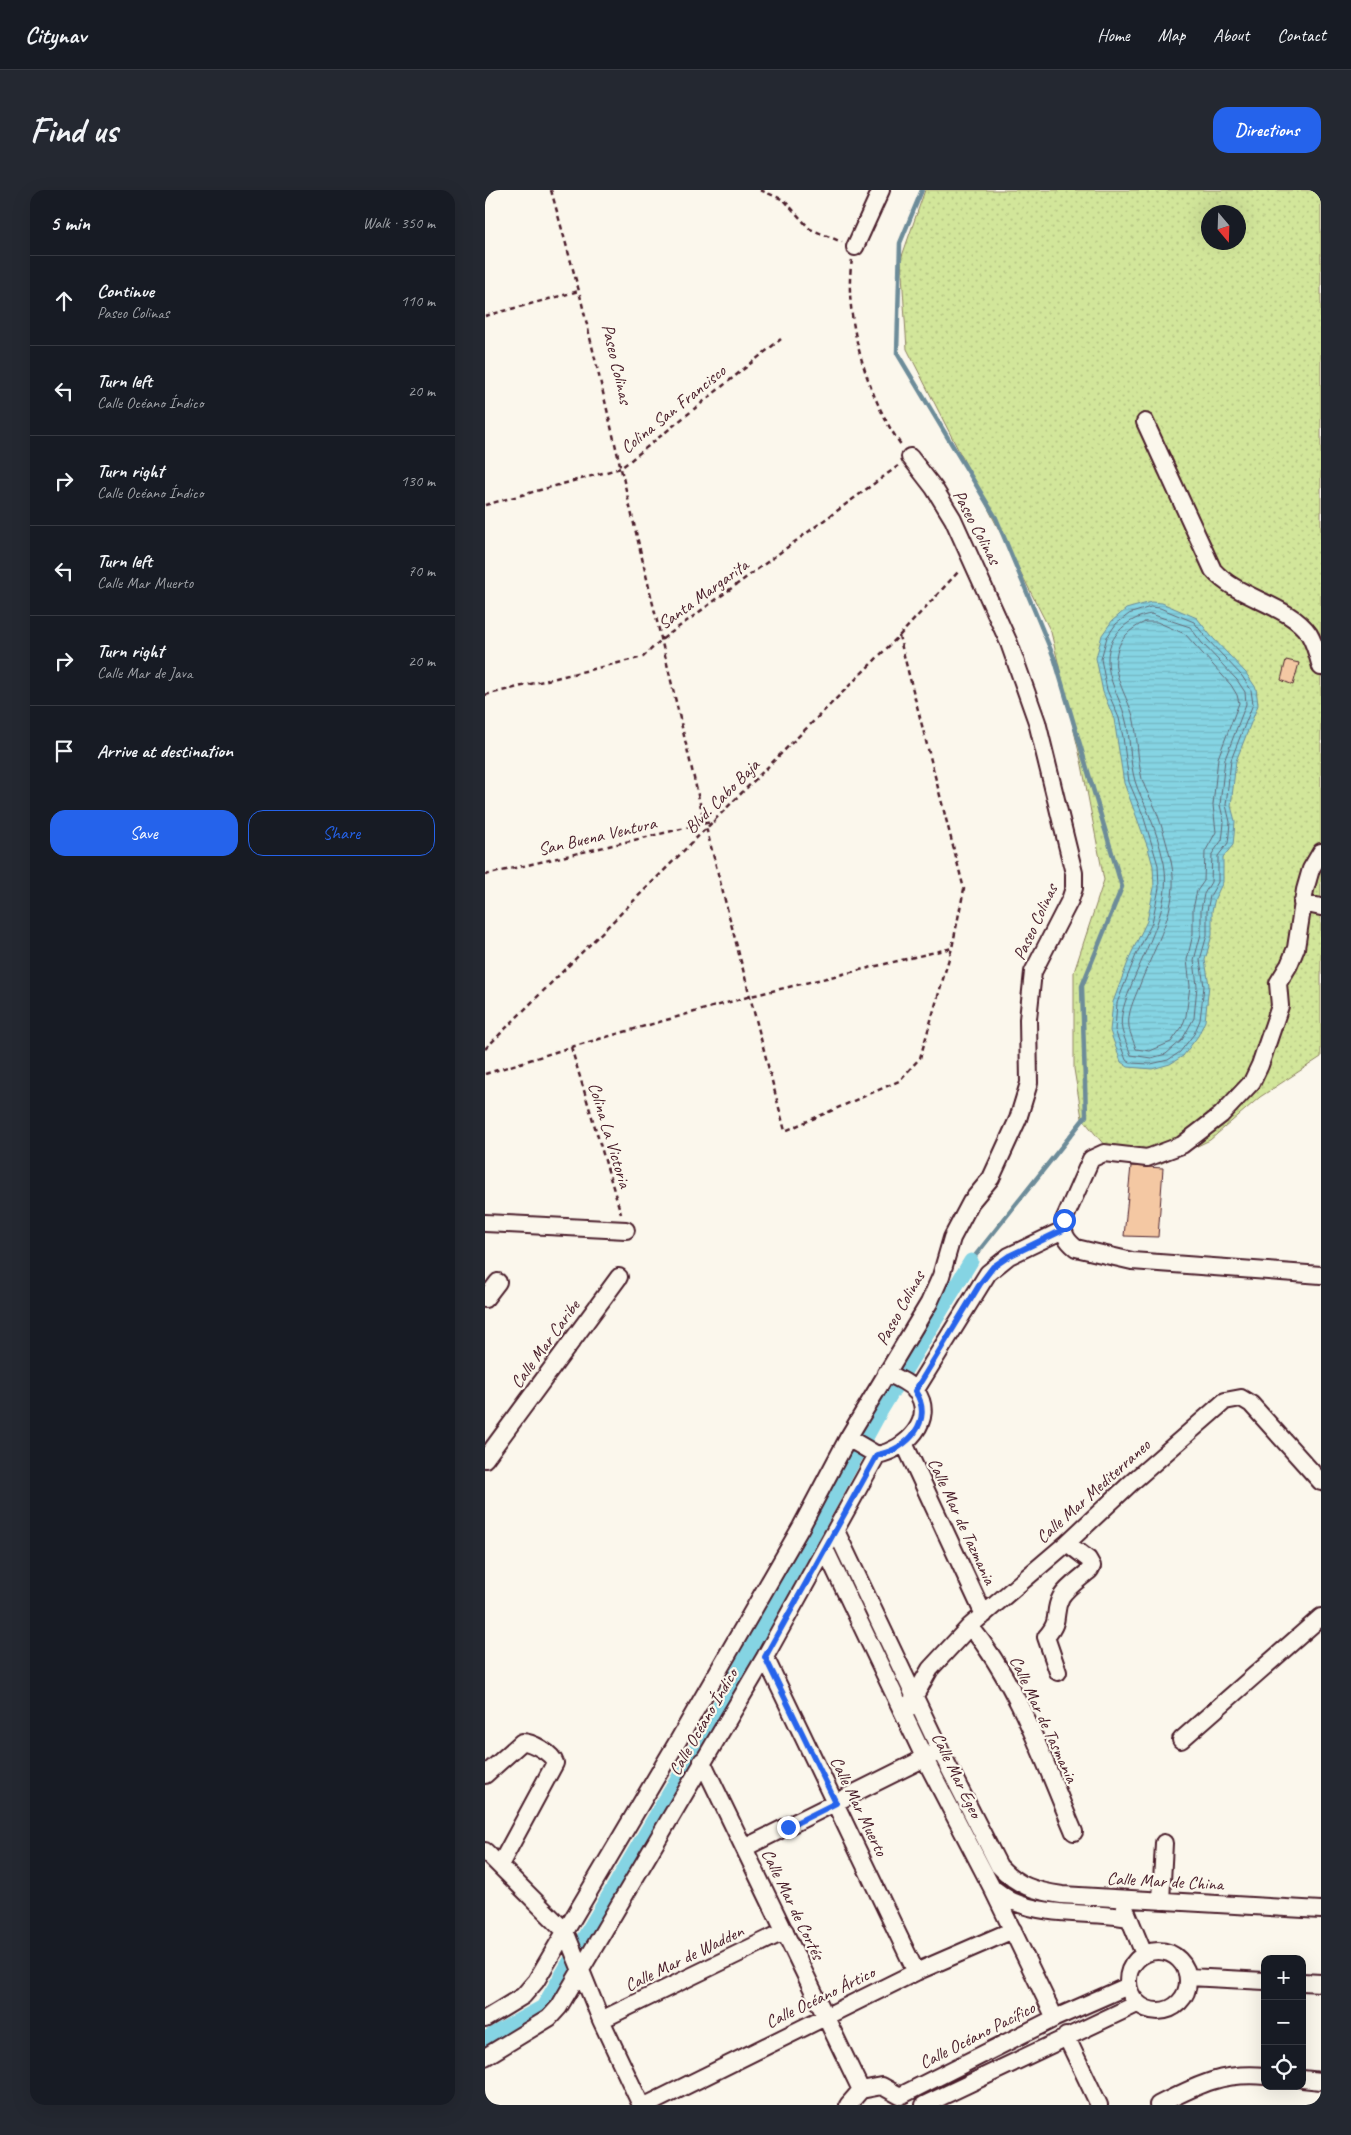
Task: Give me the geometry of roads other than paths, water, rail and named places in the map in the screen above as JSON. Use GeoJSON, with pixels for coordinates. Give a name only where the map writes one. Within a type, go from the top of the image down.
{"type":"FeatureCollection","features":[{"type":"Feature","properties":{"kind":"street"},"geometry":{"type":"LineString","coordinates":[[855,247],[881,190]]}},
{"type":"Feature","properties":{"kind":"street"},"geometry":{"type":"LineString","coordinates":[[1145,422],[1213,570],[1228,586],[1301,625],[1313,644],[1321,667]]}},
{"type":"Feature","properties":{"kind":"street","name":"Paseo Colinas"},"geometry":{"type":"LineString","coordinates":[[901,1381],[929,1303],[941,1276],[952,1238],[971,1202],[991,1178],[1018,1119],[1029,1083],[1028,1019],[1033,972],[1074,888],[1075,873],[1037,722],[1009,643],[972,557],[949,511],[910,457]]}},
{"type":"Feature","properties":{"kind":"street"},"geometry":{"type":"LineString","coordinates":[[1321,852],[1311,869],[1302,902],[1296,948],[1289,965],[1278,983],[1280,1006],[1260,1066],[1251,1082],[1221,1115],[1182,1144],[1147,1158],[1104,1153],[1091,1159],[1064,1220],[1063,1230],[1069,1243],[1076,1248],[1132,1261],[1321,1275]]}},
{"type":"Feature","properties":{"kind":"street"},"geometry":{"type":"LineString","coordinates":[[1302,902],[1321,907]]}},
{"type":"Feature","properties":{"kind":"street"},"geometry":{"type":"LineString","coordinates":[[485,1224],[626,1230]]}},
{"type":"Feature","properties":{"kind":"street"},"geometry":{"type":"LineString","coordinates":[[863,1447],[888,1453],[905,1445],[911,1439],[921,1418],[920,1402],[901,1381],[993,1267],[1009,1256],[1063,1230]]}},
{"type":"Feature","properties":{"kind":"street","name":"Calle Mar Caribe"},"geometry":{"type":"LineString","coordinates":[[485,1459],[619,1277]]}},
{"type":"Feature","properties":{"kind":"street"},"geometry":{"type":"LineString","coordinates":[[485,1300],[497,1282]]}},
{"type":"Feature","properties":{"kind":"street","name":"Calle Océano Índico"},"geometry":{"type":"LineString","coordinates":[[485,2019],[530,1989],[566,1933],[738,1638],[863,1447],[901,1381]]}},
{"type":"Feature","properties":{"kind":"street","name":"Calle Mar Mediterraneo"},"geometry":{"type":"LineString","coordinates":[[905,1712],[930,1669],[970,1626],[1067,1543],[1131,1483],[1221,1404],[1231,1399],[1241,1398],[1251,1404],[1321,1482]]}},
{"type":"Feature","properties":{"kind":"street","name":"Calle Mar de Tazmania"},"geometry":{"type":"LineString","coordinates":[[905,1445],[984,1615]]}},
{"type":"Feature","properties":{"kind":"street","name":"Calle Océano Índico"},"geometry":{"type":"LineString","coordinates":[[485,2057],[556,2013],[579,1964],[765,1657],[836,1532],[863,1447]]}},
{"type":"Feature","properties":{"kind":"street","name":"Calle Mar Egeo"},"geometry":{"type":"LineString","coordinates":[[836,1532],[914,1695],[933,1754],[993,1888],[1055,2018]]}},
{"type":"Feature","properties":{"kind":"street"},"geometry":{"type":"LineString","coordinates":[[1058,1672],[1046,1637],[1057,1623],[1057,1607],[1061,1596],[1092,1566],[1088,1560],[1067,1543]]}},
{"type":"Feature","properties":{"kind":"street","name":"Calle Mar Egeo"},"geometry":{"type":"LineString","coordinates":[[825,1549],[905,1712],[933,1754],[999,1866],[1011,1878]]}},
{"type":"Feature","properties":{"kind":"street"},"geometry":{"type":"LineString","coordinates":[[1181,1740],[1321,1617]]}},
{"type":"Feature","properties":{"kind":"street","name":"Calle Mar de Tasmania"},"geometry":{"type":"LineString","coordinates":[[970,1626],[993,1656],[1013,1693],[1074,1832]]}},
{"type":"Feature","properties":{"kind":"street","name":"Calle Mar Muerto"},"geometry":{"type":"LineString","coordinates":[[765,1657],[916,1972]]}},
{"type":"Feature","properties":{"kind":"street"},"geometry":{"type":"LineString","coordinates":[[485,1775],[522,1742],[527,1742],[552,1756],[555,1763],[500,1865]]}},
{"type":"Feature","properties":{"kind":"street"},"geometry":{"type":"LineString","coordinates":[[744,1848],[933,1754]]}},
{"type":"Feature","properties":{"kind":"street","name":"Calle Mar de Cortés"},"geometry":{"type":"LineString","coordinates":[[702,1761],[861,2090]]}},
{"type":"Feature","properties":{"kind":"street"},"geometry":{"type":"LineString","coordinates":[[1161,1901],[1164,1842]]}},
{"type":"Feature","properties":{"kind":"street"},"geometry":{"type":"LineString","coordinates":[[485,1851],[566,1933],[601,2020],[641,2105]]}},
{"type":"Feature","properties":{"kind":"street","name":"Calle Mar de China"},"geometry":{"type":"LineString","coordinates":[[1011,1878],[1044,1892],[1122,1900],[1321,1910]]}},
{"type":"Feature","properties":{"kind":"street","name":"Calle Mar de China"},"geometry":{"type":"LineString","coordinates":[[993,1888],[1012,1901],[1043,1910],[1129,1917]]}},
{"type":"Feature","properties":{"kind":"street"},"geometry":{"type":"LineString","coordinates":[[1122,1900],[1144,1954]]}},
{"type":"Feature","properties":{"kind":"street","name":"Calle Océano Ártico"},"geometry":{"type":"LineString","coordinates":[[647,2105],[916,1972],[1013,1930]]}},
{"type":"Feature","properties":{"kind":"street","name":"Calle Mar de Wadden"},"geometry":{"type":"LineString","coordinates":[[601,2020],[785,1931]]}},
{"type":"Feature","properties":{"kind":"street"},"geometry":{"type":"LineString","coordinates":[[1163,1950],[1181,1959],[1189,1977],[1186,1995],[1173,2009],[1154,2012],[1137,2004],[1128,1986],[1131,1967],[1144,1954],[1163,1950]]}},
{"type":"Feature","properties":{"kind":"street"},"geometry":{"type":"LineString","coordinates":[[1189,1977],[1261,1981]]}},
{"type":"Feature","properties":{"kind":"street"},"geometry":{"type":"LineString","coordinates":[[1306,1982],[1321,1983]]}},
{"type":"Feature","properties":{"kind":"street","name":"Calle Océano Pacífico"},"geometry":{"type":"LineString","coordinates":[[861,2090],[882,2086],[902,2100],[1055,2018],[1128,1986]]}},
{"type":"Feature","properties":{"kind":"street"},"geometry":{"type":"LineString","coordinates":[[924,2105],[1066,2036],[1137,2004]]}},
{"type":"Feature","properties":{"kind":"street"},"geometry":{"type":"LineString","coordinates":[[1066,2036],[1099,2105]]}},
{"type":"Feature","properties":{"kind":"street"},"geometry":{"type":"LineString","coordinates":[[1157,2105],[1212,2079],[1239,2075],[1261,2076]]}},
{"type":"Feature","properties":{"kind":"street"},"geometry":{"type":"LineString","coordinates":[[1306,2079],[1321,2081]]}},
{"type":"Feature","properties":{"kind":"street"},"geometry":{"type":"LineString","coordinates":[[848,2105],[861,2090]]}},
{"type":"Feature","properties":{"kind":"water"},"geometry":{"type":"Polygon","coordinates":[[[1151,602],[1162,603],[1197,618],[1211,636],[1246,673],[1256,688],[1258,705],[1236,761],[1231,806],[1235,821],[1233,845],[1223,857],[1223,882],[1215,898],[1212,911],[1212,935],[1205,960],[1209,985],[1205,1021],[1198,1036],[1183,1056],[1170,1064],[1152,1069],[1128,1067],[1121,1062],[1110,1031],[1113,1002],[1131,954],[1147,921],[1154,888],[1153,866],[1124,783],[1114,719],[1103,692],[1096,658],[1102,635],[1112,621],[1126,609],[1151,602]]]}},
{"type":"Feature","properties":{"kind":"waterway"},"geometry":{"type":"LineString","coordinates":[[922,190],[900,243],[897,353],[996,518],[1055,660],[1122,887],[1082,986],[1086,1116],[971,1261]]}},
{"type":"Feature","properties":{"kind":"waterway"},"geometry":{"type":"LineString","coordinates":[[485,2039],[543,2007],[699,1743],[880,1412],[971,1261]]}},
{"type":"Feature","properties":{"kind":"waterway"},"geometry":{"type":"LineString","coordinates":[[838,1558],[888,1658]]}}]}
